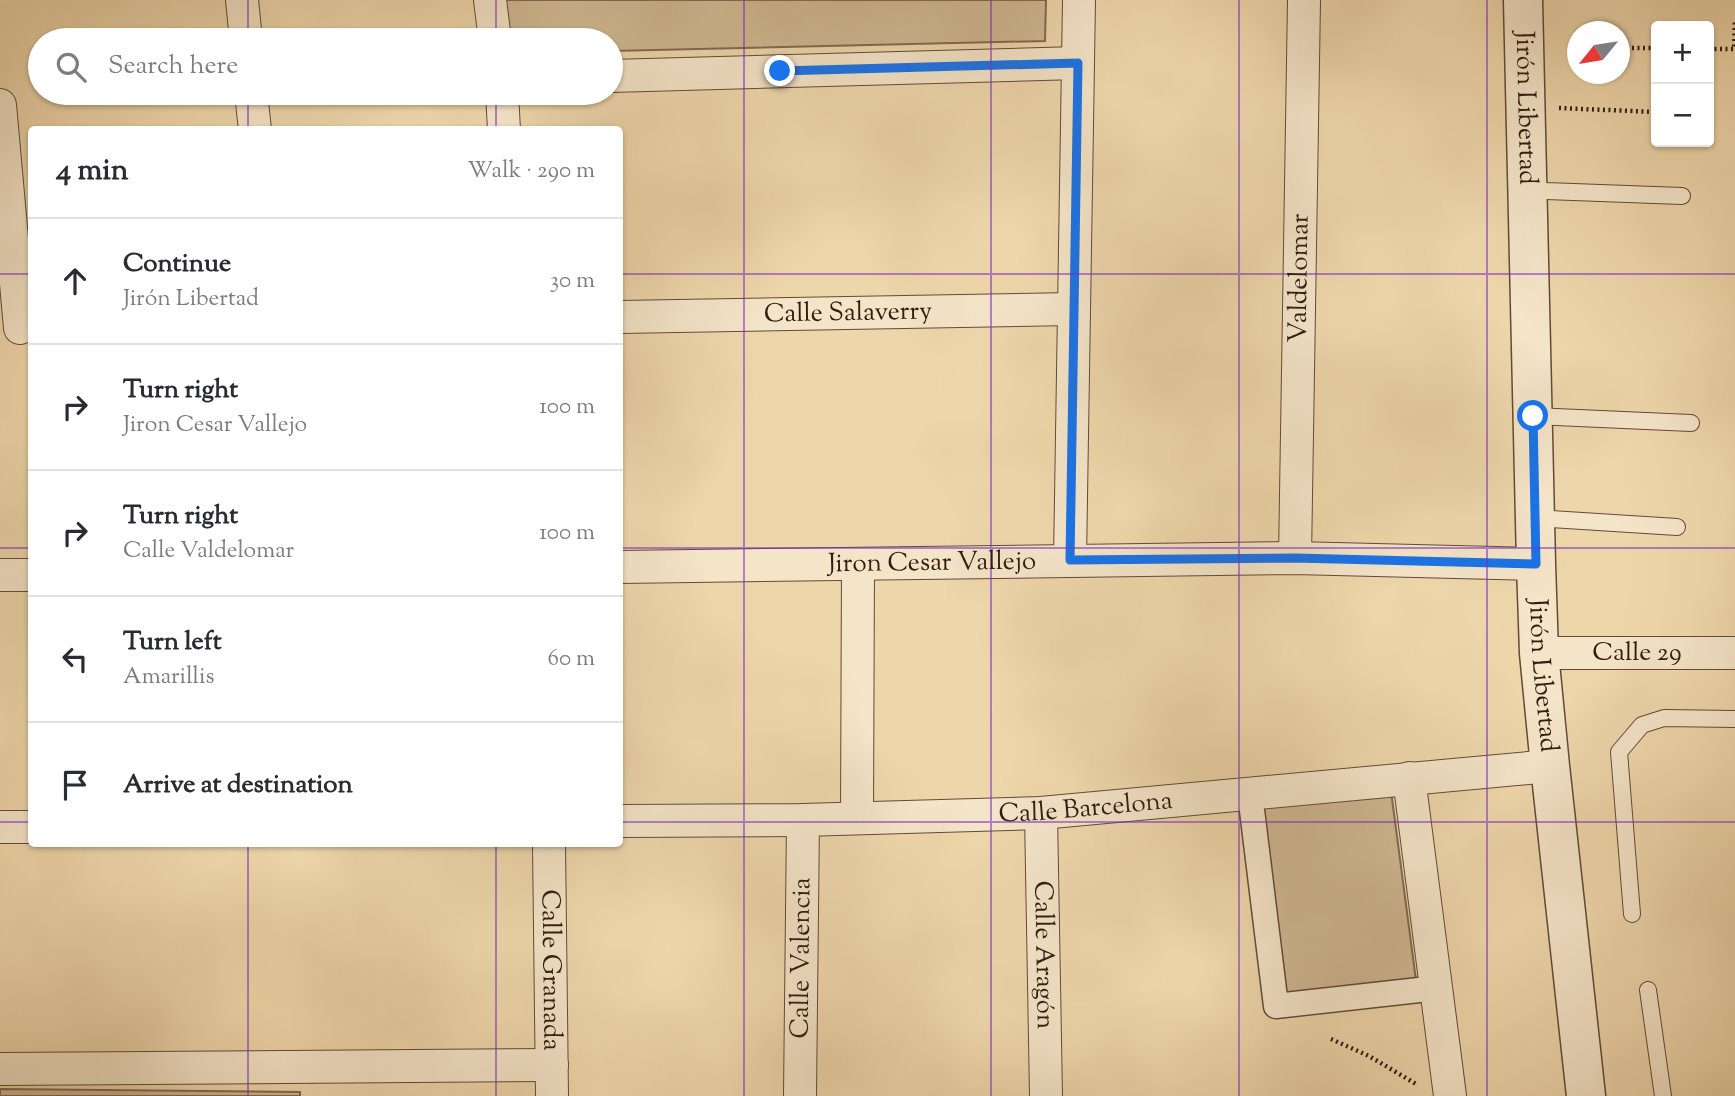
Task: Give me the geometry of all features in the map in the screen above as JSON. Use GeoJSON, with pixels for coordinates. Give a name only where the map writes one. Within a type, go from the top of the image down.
{"type":"FeatureCollection","features":[{"type":"Feature","properties":{"kind":"street"},"geometry":{"type":"LineString","coordinates":[[242,0],[245,28]]}},
{"type":"Feature","properties":{"kind":"street"},"geometry":{"type":"LineString","coordinates":[[490,0],[494,28]]}},
{"type":"Feature","properties":{"kind":"street"},"geometry":{"type":"LineString","coordinates":[[1070,560],[1079,0]]}},
{"type":"Feature","properties":{"kind":"street","name":"Valdelomar"},"geometry":{"type":"LineString","coordinates":[[1295,558],[1304,0]]}},
{"type":"Feature","properties":{"kind":"street","name":"Jirón Libertad"},"geometry":{"type":"LineString","coordinates":[[1523,0],[1539,653],[1586,1096]]}},
{"type":"Feature","properties":{"kind":"street"},"geometry":{"type":"LineString","coordinates":[[623,75],[1078,63]]}},
{"type":"Feature","properties":{"kind":"street"},"geometry":{"type":"LineString","coordinates":[[0,104],[17,328]]}},
{"type":"Feature","properties":{"kind":"street"},"geometry":{"type":"LineString","coordinates":[[252,105],[255,126]]}},
{"type":"Feature","properties":{"kind":"street"},"geometry":{"type":"LineString","coordinates":[[503,105],[505,126]]}},
{"type":"Feature","properties":{"kind":"street","name":"Calle Salaverry"},"geometry":{"type":"LineString","coordinates":[[623,317],[1074,309]]}},
{"type":"Feature","properties":{"kind":"street","name":"Jiron Cesar Vallejo"},"geometry":{"type":"LineString","coordinates":[[623,567],[1295,558],[1536,564]]}},
{"type":"Feature","properties":{"kind":"street"},"geometry":{"type":"LineString","coordinates":[[857,818],[858,564]]}},
{"type":"Feature","properties":{"kind":"street"},"geometry":{"type":"LineString","coordinates":[[0,575],[28,575]]}},
{"type":"Feature","properties":{"kind":"street","name":"Calle 29"},"geometry":{"type":"LineString","coordinates":[[1539,653],[1735,653]]}},
{"type":"Feature","properties":{"kind":"street","name":"Calle Barcelona"},"geometry":{"type":"LineString","coordinates":[[623,821],[803,820],[1041,813],[1549,766]]}},
{"type":"Feature","properties":{"kind":"street"},"geometry":{"type":"LineString","coordinates":[[1409,778],[1450,1096]]}},
{"type":"Feature","properties":{"kind":"street"},"geometry":{"type":"LineString","coordinates":[[1250,794],[1276,1006],[1437,988]]}},
{"type":"Feature","properties":{"kind":"street","name":"Calle Aragón"},"geometry":{"type":"LineString","coordinates":[[1041,813],[1046,1096]]}},
{"type":"Feature","properties":{"kind":"street","name":"Calle Valencia"},"geometry":{"type":"LineString","coordinates":[[800,1096],[803,820]]}},
{"type":"Feature","properties":{"kind":"street"},"geometry":{"type":"LineString","coordinates":[[0,827],[28,827]]}},
{"type":"Feature","properties":{"kind":"street","name":"Calle Granada"},"geometry":{"type":"LineString","coordinates":[[550,847],[552,1096]]}},
{"type":"Feature","properties":{"kind":"street"},"geometry":{"type":"LineString","coordinates":[[0,1069],[552,1065]]}},
{"type":"Feature","properties":{"kind":"lane"},"geometry":{"type":"LineString","coordinates":[[1527,188],[1682,196]]}},
{"type":"Feature","properties":{"kind":"lane"},"geometry":{"type":"LineString","coordinates":[[1533,416],[1691,423]]}},
{"type":"Feature","properties":{"kind":"lane"},"geometry":{"type":"LineString","coordinates":[[1535,518],[1677,527]]}},
{"type":"Feature","properties":{"kind":"lane"},"geometry":{"type":"LineString","coordinates":[[1632,914],[1619,752],[1642,725],[1664,718],[1735,719]]}},
{"type":"Feature","properties":{"kind":"lane"},"geometry":{"type":"LineString","coordinates":[[1648,990],[1663,1096]]}},
{"type":"Feature","properties":{"kind":"path"},"geometry":{"type":"LineString","coordinates":[[1714,48],[1734,49],[1735,19]]}},
{"type":"Feature","properties":{"kind":"path"},"geometry":{"type":"LineString","coordinates":[[1632,48],[1651,48]]}},
{"type":"Feature","properties":{"kind":"path"},"geometry":{"type":"LineString","coordinates":[[1525,107],[1651,112]]}},
{"type":"Feature","properties":{"kind":"path"},"geometry":{"type":"LineString","coordinates":[[1331,1040],[1369,1056],[1418,1086]]}},
{"type":"Feature","properties":{"kind":"shaded area"},"geometry":{"type":"Polygon","coordinates":[[[504,0],[1046,0],[1045,41],[623,51],[623,28],[507,28],[504,0]]]}},
{"type":"Feature","properties":{"kind":"shaded area"},"geometry":{"type":"Polygon","coordinates":[[[1391,791],[1417,988],[1279,1002],[1255,804],[1391,791]]]}},
{"type":"Feature","properties":{"kind":"shaded area"},"geometry":{"type":"Polygon","coordinates":[[[0,1089],[300,1092],[300,1096],[0,1096],[0,1089]]]}},
{"type":"Feature","properties":{"kind":"route"},"geometry":{"type":"LineString","coordinates":[[780,71],[1078,63],[1070,560],[1295,558],[1536,564],[1533,416]]}}]}
